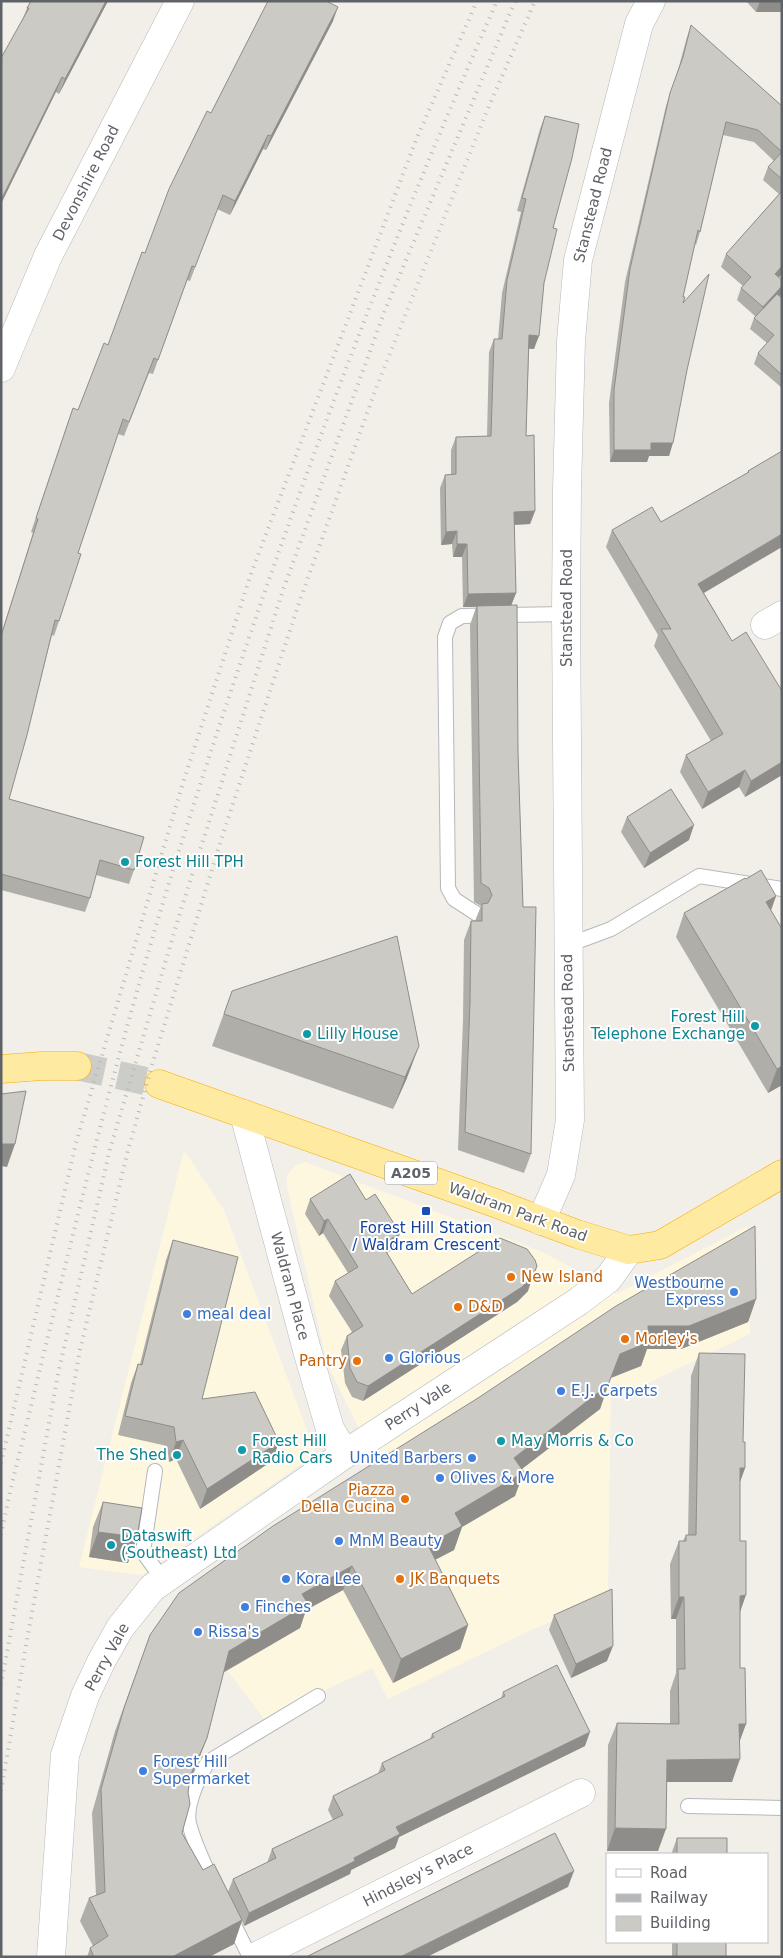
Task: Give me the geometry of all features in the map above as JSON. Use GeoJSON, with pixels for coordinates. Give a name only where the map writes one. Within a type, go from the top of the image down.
{"type":"FeatureCollection","features":[{"type":"Feature","properties":{"kind":"highway"},"geometry":{"type":"LineString","coordinates":[[1,1069],[77,1066]]}},
{"type":"Feature","properties":{"kind":"highway","name":"A205"},"geometry":{"type":"LineString","coordinates":[[159,1084],[244,1114]]}},
{"type":"Feature","properties":{"kind":"highway","name":"Waldram Park Road"},"geometry":{"type":"LineString","coordinates":[[244,1114],[584,1237],[629,1250],[660,1245],[782,1174]]}},
{"type":"Feature","properties":{"kind":"street","name":"Devonshire Road"},"geometry":{"type":"LineString","coordinates":[[3,358],[48,256],[180,1]]}},
{"type":"Feature","properties":{"kind":"street","name":"Stanstead Road"},"geometry":{"type":"LineString","coordinates":[[541,1221],[561,1175],[570,1120],[566,614],[570,341],[578,260],[640,24],[651,1]]}},
{"type":"Feature","properties":{"kind":"street","name":"Waldram Place"},"geometry":{"type":"LineString","coordinates":[[244,1114],[307,1350],[330,1428],[345,1454]]}},
{"type":"Feature","properties":{"kind":"street","name":"Perry Vale"},"geometry":{"type":"LineString","coordinates":[[51,1957],[66,1755],[85,1696],[102,1660],[120,1628],[152,1588],[345,1454],[579,1301],[608,1279],[629,1250]]}},
{"type":"Feature","properties":{"kind":"street","name":"Hindsley's Place"},"geometry":{"type":"LineString","coordinates":[[255,1957],[582,1793]]}},
{"type":"Feature","properties":{"kind":"lane"},"geometry":{"type":"LineString","coordinates":[[477,914],[454,899],[448,888],[445,637],[450,623],[462,616],[566,614]]}},
{"type":"Feature","properties":{"kind":"lane"},"geometry":{"type":"LineString","coordinates":[[568,945],[611,929],[700,876],[782,889]]}},
{"type":"Feature","properties":{"kind":"lane"},"geometry":{"type":"LineString","coordinates":[[155,1471],[143,1552],[163,1580]]}},
{"type":"Feature","properties":{"kind":"lane"},"geometry":{"type":"LineString","coordinates":[[250,1957],[222,1901],[189,1822],[192,1798],[199,1776],[208,1762],[318,1696]]}},
{"type":"Feature","properties":{"kind":"lane"},"geometry":{"type":"LineString","coordinates":[[688,1806],[782,1808]]}},
{"type":"Feature","properties":{"kind":"shaded area"},"geometry":{"type":"Polygon","coordinates":[[[184,1150],[224,1210],[316,1454],[142,1575],[79,1567],[184,1150]]]}},
{"type":"Feature","properties":{"kind":"shaded area"},"geometry":{"type":"Polygon","coordinates":[[[305,1162],[545,1253],[616,1294],[748,1226],[750,1334],[642,1386],[611,1384],[608,1597],[529,1631],[388,1699],[372,1668],[264,1719],[182,1610],[377,1466],[327,1363],[287,1187],[287,1177],[290,1171],[296,1165],[305,1162]]]}},
{"type":"Feature","properties":{"kind":"building"},"geometry":{"type":"Polygon","coordinates":[[[31,1],[106,1],[65,79],[62,77],[1,200],[1,58],[31,1]]]}},
{"type":"Feature","properties":{"kind":"building"},"geometry":{"type":"Polygon","coordinates":[[[268,1],[328,1],[338,7],[271,136],[268,135],[235,201],[223,195],[195,267],[192,266],[158,360],[154,358],[129,422],[123,419],[78,553],[81,554],[59,621],[55,620],[27,735],[9,799],[144,837],[134,870],[100,860],[90,898],[1,874],[1,636],[38,519],[36,518],[73,408],[78,410],[104,343],[108,345],[142,252],[145,253],[169,189],[207,111],[211,113],[268,1]]]}},
{"type":"Feature","properties":{"kind":"building"},"geometry":{"type":"Polygon","coordinates":[[[691,25],[782,106],[782,152],[758,130],[726,122],[683,297],[685,297],[683,303],[709,274],[687,370],[673,443],[651,443],[651,450],[614,450],[614,390],[630,269],[670,93],[683,57],[691,25]]]}},
{"type":"Feature","properties":{"kind":"building"},"geometry":{"type":"Polygon","coordinates":[[[545,116],[579,124],[553,228],[557,229],[544,283],[539,336],[529,335],[526,436],[534,435],[535,511],[514,512],[516,593],[468,594],[467,544],[457,544],[457,531],[446,532],[445,475],[456,474],[456,437],[491,436],[494,339],[502,339],[507,280],[526,199],[522,198],[545,116]]]}},
{"type":"Feature","properties":{"kind":"building"},"geometry":{"type":"Polygon","coordinates":[[[782,152],[782,179],[768,167],[782,152]]]}},
{"type":"Feature","properties":{"kind":"building"},"geometry":{"type":"Polygon","coordinates":[[[782,191],[782,266],[775,274],[782,280],[782,286],[763,307],[741,288],[751,277],[726,254],[782,191]]]}},
{"type":"Feature","properties":{"kind":"building"},"geometry":{"type":"Polygon","coordinates":[[[777,294],[782,298],[782,375],[758,353],[774,335],[754,318],[777,294]]]}},
{"type":"Feature","properties":{"kind":"building"},"geometry":{"type":"Polygon","coordinates":[[[782,451],[782,534],[698,584],[732,641],[746,632],[782,691],[782,762],[751,781],[745,770],[708,792],[686,755],[723,734],[661,629],[671,629],[612,530],[652,507],[661,522],[782,451]]]}},
{"type":"Feature","properties":{"kind":"building"},"geometry":{"type":"Polygon","coordinates":[[[517,605],[518,752],[523,907],[536,907],[531,1154],[465,1132],[471,921],[482,921],[482,904],[488,903],[492,895],[489,888],[481,883],[477,606],[517,605]]]}},
{"type":"Feature","properties":{"kind":"building"},"geometry":{"type":"Polygon","coordinates":[[[671,789],[694,825],[650,853],[627,817],[671,789]]]}},
{"type":"Feature","properties":{"kind":"building","name":"Forest Hill Telephone Exchange"},"geometry":{"type":"Polygon","coordinates":[[[761,870],[776,896],[766,902],[782,929],[782,1066],[777,1069],[684,913],[761,870]]]}},
{"type":"Feature","properties":{"kind":"building"},"geometry":{"type":"Polygon","coordinates":[[[397,936],[419,1046],[405,1077],[224,1014],[232,991],[397,936]]]}},
{"type":"Feature","properties":{"kind":"building"},"geometry":{"type":"Polygon","coordinates":[[[26,1091],[15,1144],[1,1144],[1,1094],[26,1091]]]}},
{"type":"Feature","properties":{"kind":"building"},"geometry":{"type":"Polygon","coordinates":[[[350,1174],[366,1200],[375,1194],[400,1233],[382,1245],[412,1294],[500,1238],[527,1249],[537,1266],[533,1276],[522,1287],[368,1386],[357,1382],[350,1368],[347,1336],[363,1326],[335,1281],[358,1267],[328,1219],[324,1221],[310,1199],[350,1174]]]}},
{"type":"Feature","properties":{"kind":"building"},"geometry":{"type":"Polygon","coordinates":[[[755,1226],[756,1299],[689,1326],[648,1326],[649,1342],[620,1354],[608,1385],[514,1458],[524,1472],[455,1513],[462,1526],[428,1545],[468,1625],[401,1659],[352,1566],[302,1594],[308,1604],[229,1651],[207,1738],[191,1774],[188,1792],[190,1804],[182,1833],[203,1870],[214,1864],[242,1920],[172,1957],[94,1957],[90,1948],[108,1936],[89,1898],[105,1892],[101,1789],[124,1708],[150,1635],[179,1593],[273,1526],[478,1398],[616,1306],[755,1226]]]}},
{"type":"Feature","properties":{"kind":"building"},"geometry":{"type":"Polygon","coordinates":[[[173,1240],[238,1257],[202,1399],[255,1392],[279,1442],[207,1489],[183,1440],[176,1442],[174,1427],[125,1416],[138,1364],[142,1365],[173,1240]]]}},
{"type":"Feature","properties":{"kind":"building"},"geometry":{"type":"Polygon","coordinates":[[[699,1353],[745,1354],[743,1442],[745,1442],[745,1468],[740,1468],[740,1541],[746,1541],[746,1595],[740,1596],[740,1668],[745,1668],[746,1724],[739,1724],[740,1759],[667,1760],[666,1829],[615,1828],[617,1723],[679,1724],[678,1669],[685,1669],[684,1597],[679,1597],[679,1541],[686,1541],[686,1535],[696,1535],[699,1353]]]}},
{"type":"Feature","properties":{"kind":"building"},"geometry":{"type":"Polygon","coordinates":[[[103,1502],[142,1508],[137,1537],[98,1532],[103,1502]]]}},
{"type":"Feature","properties":{"kind":"building"},"geometry":{"type":"Polygon","coordinates":[[[612,1589],[613,1646],[576,1664],[554,1615],[612,1589]]]}},
{"type":"Feature","properties":{"kind":"building"},"geometry":{"type":"Polygon","coordinates":[[[557,1665],[590,1732],[396,1827],[400,1834],[354,1858],[355,1861],[249,1913],[233,1879],[276,1858],[272,1849],[343,1815],[333,1796],[385,1770],[382,1763],[434,1737],[432,1734],[505,1696],[503,1692],[557,1665]]]}},
{"type":"Feature","properties":{"kind":"building"},"geometry":{"type":"Polygon","coordinates":[[[555,1833],[574,1871],[400,1957],[306,1957],[555,1833]]]}},
{"type":"Feature","properties":{"kind":"building"},"geometry":{"type":"Polygon","coordinates":[[[677,1838],[727,1838],[727,1853],[677,1853],[677,1838]]]}},
{"type":"Feature","properties":{"kind":"building"},"geometry":{"type":"Polygon","coordinates":[[[677,1943],[726,1943],[726,1957],[677,1957],[677,1943]]]}},
{"type":"Feature","properties":{"kind":"tunnel"},"geometry":{"type":"LineString","coordinates":[[77,1066],[159,1084]]}},
{"type":"Feature","properties":{"kind":"railway"},"geometry":{"type":"LineString","coordinates":[[1,1463],[76,1143],[181,789],[252,571],[416,140],[477,1]]}},
{"type":"Feature","properties":{"kind":"railway"},"geometry":{"type":"LineString","coordinates":[[1,1535],[65,1268],[122,1044],[165,896],[201,782],[277,556],[360,332],[404,221],[497,1]]}},
{"type":"Feature","properties":{"kind":"railway"},"geometry":{"type":"LineString","coordinates":[[1,1685],[58,1374],[110,1149],[179,916],[283,590],[385,310],[515,1]]}},
{"type":"Feature","properties":{"kind":"railway"},"geometry":{"type":"LineString","coordinates":[[1,1791],[80,1350],[128,1150],[153,1062],[221,840],[299,603],[375,391],[486,113],[535,1]]}},
{"type":"Feature","properties":{"kind":"place","name":"Forest Hill TPH"},"geometry":{"type":"Point","coordinates":[125,862]}},
{"type":"Feature","properties":{"kind":"place","name":"Forest Hill Telephone Exchange"},"geometry":{"type":"Point","coordinates":[755,1026]}},
{"type":"Feature","properties":{"kind":"place","name":"Lilly House"},"geometry":{"type":"Point","coordinates":[307,1034]}},
{"type":"Feature","properties":{"kind":"place","name":"Forest Hill Station / Waldram Crescent"},"geometry":{"type":"Point","coordinates":[426,1211]}},
{"type":"Feature","properties":{"kind":"place","name":"New Island"},"geometry":{"type":"Point","coordinates":[511,1277]}},
{"type":"Feature","properties":{"kind":"place","name":"Westbourne Express"},"geometry":{"type":"Point","coordinates":[734,1292]}},
{"type":"Feature","properties":{"kind":"place","name":"D&D"},"geometry":{"type":"Point","coordinates":[458,1307]}},
{"type":"Feature","properties":{"kind":"place","name":"meal deal"},"geometry":{"type":"Point","coordinates":[187,1314]}},
{"type":"Feature","properties":{"kind":"place","name":"Morley's"},"geometry":{"type":"Point","coordinates":[625,1339]}},
{"type":"Feature","properties":{"kind":"place","name":"Glorious"},"geometry":{"type":"Point","coordinates":[389,1358]}},
{"type":"Feature","properties":{"kind":"place","name":"Pantry"},"geometry":{"type":"Point","coordinates":[357,1361]}},
{"type":"Feature","properties":{"kind":"place","name":"E.J. Carpets"},"geometry":{"type":"Point","coordinates":[561,1391]}},
{"type":"Feature","properties":{"kind":"place","name":"May Morris & Co"},"geometry":{"type":"Point","coordinates":[501,1441]}},
{"type":"Feature","properties":{"kind":"place","name":"Forest Hill Radio Cars"},"geometry":{"type":"Point","coordinates":[242,1450]}},
{"type":"Feature","properties":{"kind":"place","name":"The Shed"},"geometry":{"type":"Point","coordinates":[177,1455]}},
{"type":"Feature","properties":{"kind":"place","name":"United Barbers"},"geometry":{"type":"Point","coordinates":[472,1458]}},
{"type":"Feature","properties":{"kind":"place","name":"Olives & More"},"geometry":{"type":"Point","coordinates":[440,1478]}},
{"type":"Feature","properties":{"kind":"place","name":"Piazza Della Cucina"},"geometry":{"type":"Point","coordinates":[405,1499]}},
{"type":"Feature","properties":{"kind":"place","name":"MnM Beauty"},"geometry":{"type":"Point","coordinates":[339,1541]}},
{"type":"Feature","properties":{"kind":"place","name":"Dataswift (Southeast) Ltd"},"geometry":{"type":"Point","coordinates":[111,1545]}},
{"type":"Feature","properties":{"kind":"place","name":"Kora Lee"},"geometry":{"type":"Point","coordinates":[286,1579]}},
{"type":"Feature","properties":{"kind":"place","name":"JK Banquets"},"geometry":{"type":"Point","coordinates":[400,1579]}},
{"type":"Feature","properties":{"kind":"place","name":"Finches"},"geometry":{"type":"Point","coordinates":[245,1607]}},
{"type":"Feature","properties":{"kind":"place","name":"Rissa's"},"geometry":{"type":"Point","coordinates":[198,1632]}},
{"type":"Feature","properties":{"kind":"place","name":"Forest Hill Supermarket"},"geometry":{"type":"Point","coordinates":[143,1771]}}]}
